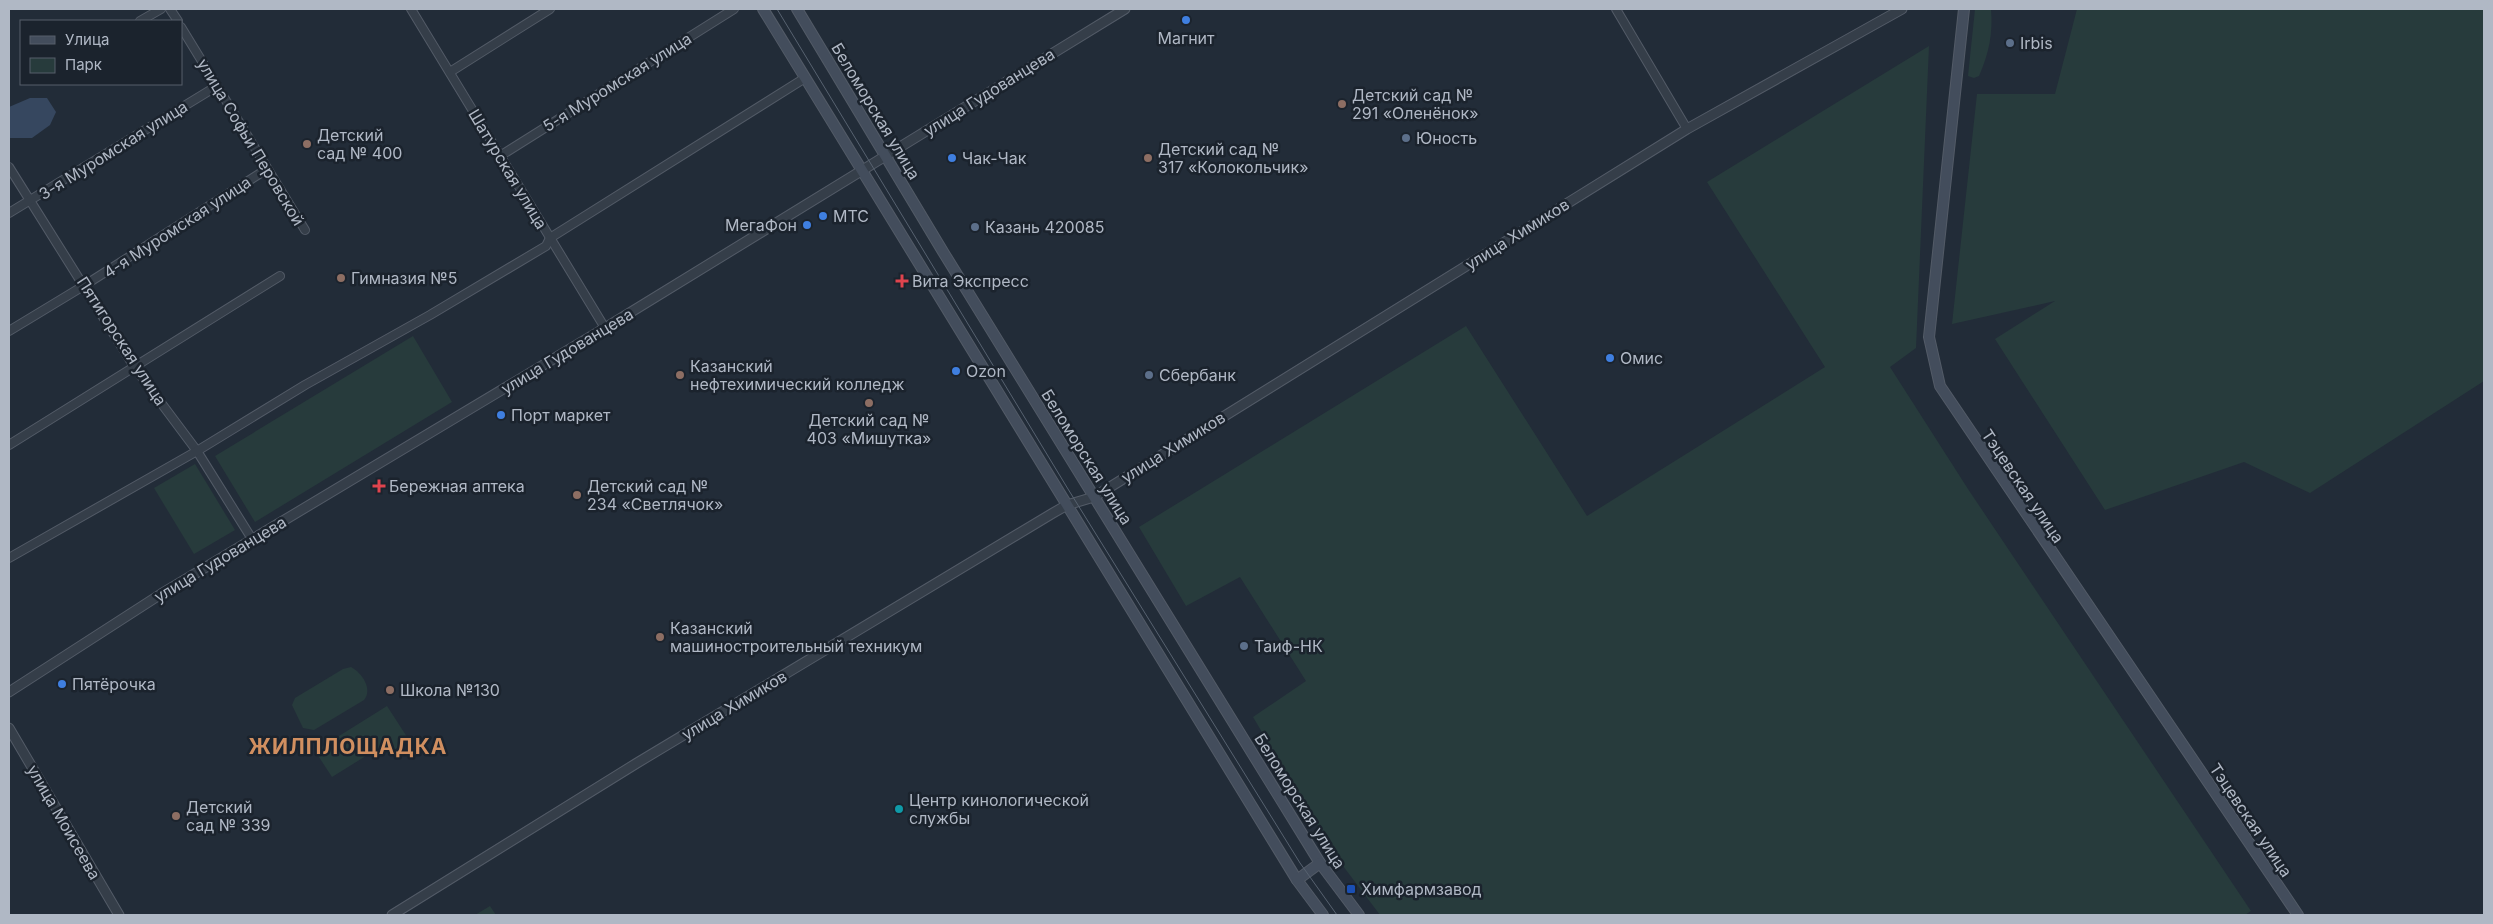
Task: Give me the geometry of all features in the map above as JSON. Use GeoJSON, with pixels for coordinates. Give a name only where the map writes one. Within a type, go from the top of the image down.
{"type":"FeatureCollection","features":[{"type":"Feature","properties":{"kind":"main road"},"geometry":{"type":"LineString","coordinates":[[763,9],[1297,880],[1323,915]]}},
{"type":"Feature","properties":{"kind":"main road","name":"Беломорская улица"},"geometry":{"type":"LineString","coordinates":[[797,9],[950,263],[1320,864],[1359,915]]}},
{"type":"Feature","properties":{"kind":"main road","name":"Тэцевская улица"},"geometry":{"type":"LineString","coordinates":[[1964,9],[1929,337],[1940,386],[2298,915]]}},
{"type":"Feature","properties":{"kind":"main road"},"geometry":{"type":"LineString","coordinates":[[1297,880],[1320,864]]}},
{"type":"Feature","properties":{"kind":"street"},"geometry":{"type":"LineString","coordinates":[[142,20],[161,9]]}},
{"type":"Feature","properties":{"kind":"street"},"geometry":{"type":"LineString","coordinates":[[170,9],[177,20]]}},
{"type":"Feature","properties":{"kind":"street","name":"Шатурская улица"},"geometry":{"type":"LineString","coordinates":[[411,9],[605,328]]}},
{"type":"Feature","properties":{"kind":"street"},"geometry":{"type":"LineString","coordinates":[[450,72],[550,9]]}},
{"type":"Feature","properties":{"kind":"street","name":"5-я Муромская улица"},"geometry":{"type":"LineString","coordinates":[[500,156],[734,9]]}},
{"type":"Feature","properties":{"kind":"street","name":"улица Гудованцева"},"geometry":{"type":"LineString","coordinates":[[9,692],[161,594],[605,328],[1125,9]]}},
{"type":"Feature","properties":{"kind":"street"},"geometry":{"type":"LineString","coordinates":[[1616,9],[1687,129]]}},
{"type":"Feature","properties":{"kind":"street","name":"улица Химиков"},"geometry":{"type":"LineString","coordinates":[[392,915],[637,763],[1067,505],[1094,497],[1687,129],[1902,9]]}},
{"type":"Feature","properties":{"kind":"street","name":"улица Софьи Перовской"},"geometry":{"type":"LineString","coordinates":[[182,29],[305,230]]}},
{"type":"Feature","properties":{"kind":"street"},"geometry":{"type":"LineString","coordinates":[[9,558],[197,451],[305,385],[430,315],[546,246],[550,238],[805,78]]}},
{"type":"Feature","properties":{"kind":"street","name":"3-я Муромская улица"},"geometry":{"type":"LineString","coordinates":[[9,213],[217,86]]}},
{"type":"Feature","properties":{"kind":"street","name":"Пятигорская улица"},"geometry":{"type":"LineString","coordinates":[[9,167],[29,201],[85,285],[135,368],[197,451],[252,539]]}},
{"type":"Feature","properties":{"kind":"street","name":"4-я Муромская улица"},"geometry":{"type":"LineString","coordinates":[[9,331],[267,169]]}},
{"type":"Feature","properties":{"kind":"street"},"geometry":{"type":"LineString","coordinates":[[9,445],[280,276]]}},
{"type":"Feature","properties":{"kind":"street","name":"улица Моисеева"},"geometry":{"type":"LineString","coordinates":[[9,728],[119,915]]}},
{"type":"Feature","properties":{"kind":"green space"},"geometry":{"type":"Polygon","coordinates":[[[1975,9],[1991,9],[1991,27],[1990,43],[1985,59],[1979,76],[1974,78],[1968,76],[1975,9]]]}},
{"type":"Feature","properties":{"kind":"green space"},"geometry":{"type":"Polygon","coordinates":[[[2077,9],[2484,9],[2484,381],[2310,493],[2244,462],[2105,510],[1995,339],[2055,301],[1952,324],[1977,94],[2055,94],[2077,9]]]}},
{"type":"Feature","properties":{"kind":"green space"},"geometry":{"type":"Polygon","coordinates":[[[1929,46],[1916,348],[1890,367],[1968,489],[2251,911],[2245,915],[1380,915],[1337,858],[1253,717],[1306,681],[1240,577],[1186,606],[1139,527],[1466,326],[1587,516],[1825,367],[1707,182],[1929,46]]]}},
{"type":"Feature","properties":{"kind":"green space"},"geometry":{"type":"Polygon","coordinates":[[[413,336],[452,402],[255,522],[215,456],[413,336]]]}},
{"type":"Feature","properties":{"kind":"green space"},"geometry":{"type":"Polygon","coordinates":[[[195,464],[235,530],[194,554],[154,488],[195,464]]]}},
{"type":"Feature","properties":{"kind":"green space"},"geometry":{"type":"Polygon","coordinates":[[[351,667],[359,673],[367,686],[364,700],[314,730],[303,728],[292,705],[295,698],[343,669],[351,667]]]}},
{"type":"Feature","properties":{"kind":"green space"},"geometry":{"type":"Polygon","coordinates":[[[387,706],[409,740],[388,754],[382,746],[332,777],[315,751],[387,706]]]}},
{"type":"Feature","properties":{"kind":"green space"},"geometry":{"type":"Polygon","coordinates":[[[490,906],[496,915],[475,915],[490,906]]]}},
{"type":"Feature","properties":{"kind":"water"},"geometry":{"type":"Polygon","coordinates":[[[30,98],[47,98],[56,112],[50,125],[32,138],[9,138],[9,107],[30,98]]]}},
{"type":"Feature","properties":{"kind":"tram line"},"geometry":{"type":"LineString","coordinates":[[777,9],[1068,489],[1300,863],[1337,915]]}},
{"type":"Feature","properties":{"kind":"place","name":"Магнит"},"geometry":{"type":"Point","coordinates":[1186,20]}},
{"type":"Feature","properties":{"kind":"place","name":"Irbis"},"geometry":{"type":"Point","coordinates":[2010,43]}},
{"type":"Feature","properties":{"kind":"place","name":"Детский сад № 291 «Оленёнок»"},"geometry":{"type":"Point","coordinates":[1342,104]}},
{"type":"Feature","properties":{"kind":"place","name":"Юность"},"geometry":{"type":"Point","coordinates":[1406,138]}},
{"type":"Feature","properties":{"kind":"place","name":"Детский сад № 400"},"geometry":{"type":"Point","coordinates":[307,144]}},
{"type":"Feature","properties":{"kind":"place","name":"Чак-Чак"},"geometry":{"type":"Point","coordinates":[952,158]}},
{"type":"Feature","properties":{"kind":"place","name":"Детский сад № 317 «Колокольчик»"},"geometry":{"type":"Point","coordinates":[1148,158]}},
{"type":"Feature","properties":{"kind":"place","name":"МТС"},"geometry":{"type":"Point","coordinates":[823,216]}},
{"type":"Feature","properties":{"kind":"place","name":"МегаФон"},"geometry":{"type":"Point","coordinates":[807,225]}},
{"type":"Feature","properties":{"kind":"place","name":"Казань 420085"},"geometry":{"type":"Point","coordinates":[975,227]}},
{"type":"Feature","properties":{"kind":"place","name":"Гимназия №5"},"geometry":{"type":"Point","coordinates":[341,278]}},
{"type":"Feature","properties":{"kind":"place","name":"Вита Экспресс"},"geometry":{"type":"Point","coordinates":[902,281]}},
{"type":"Feature","properties":{"kind":"place","name":"Омис"},"geometry":{"type":"Point","coordinates":[1610,358]}},
{"type":"Feature","properties":{"kind":"place","name":"Ozon"},"geometry":{"type":"Point","coordinates":[956,371]}},
{"type":"Feature","properties":{"kind":"place","name":"Казанский нефтехимический колледж"},"geometry":{"type":"Point","coordinates":[680,375]}},
{"type":"Feature","properties":{"kind":"place","name":"Сбербанк"},"geometry":{"type":"Point","coordinates":[1149,375]}},
{"type":"Feature","properties":{"kind":"place","name":"Детский сад № 403 «Мишутка»"},"geometry":{"type":"Point","coordinates":[869,403]}},
{"type":"Feature","properties":{"kind":"place","name":"Порт маркет"},"geometry":{"type":"Point","coordinates":[501,415]}},
{"type":"Feature","properties":{"kind":"place","name":"Бережная аптека"},"geometry":{"type":"Point","coordinates":[379,486]}},
{"type":"Feature","properties":{"kind":"place","name":"Детский сад № 234 «Светлячок»"},"geometry":{"type":"Point","coordinates":[577,495]}},
{"type":"Feature","properties":{"kind":"place","name":"Казанский машиностроительный техникум"},"geometry":{"type":"Point","coordinates":[660,637]}},
{"type":"Feature","properties":{"kind":"place","name":"Таиф-НК"},"geometry":{"type":"Point","coordinates":[1244,646]}},
{"type":"Feature","properties":{"kind":"place","name":"Пятёрочка"},"geometry":{"type":"Point","coordinates":[62,684]}},
{"type":"Feature","properties":{"kind":"place","name":"Школа №130"},"geometry":{"type":"Point","coordinates":[390,690]}},
{"type":"Feature","properties":{"kind":"place","name":"Центр кинологической службы"},"geometry":{"type":"Point","coordinates":[899,809]}},
{"type":"Feature","properties":{"kind":"place","name":"Детский сад № 339"},"geometry":{"type":"Point","coordinates":[176,816]}},
{"type":"Feature","properties":{"kind":"place","name":"Химфармзавод"},"geometry":{"type":"Point","coordinates":[1351,889]}},
{"type":"Feature","properties":{"kind":"district","name":"ЖИЛПЛОЩАДКА"},"geometry":{"type":"Point","coordinates":[348,747]}}]}
